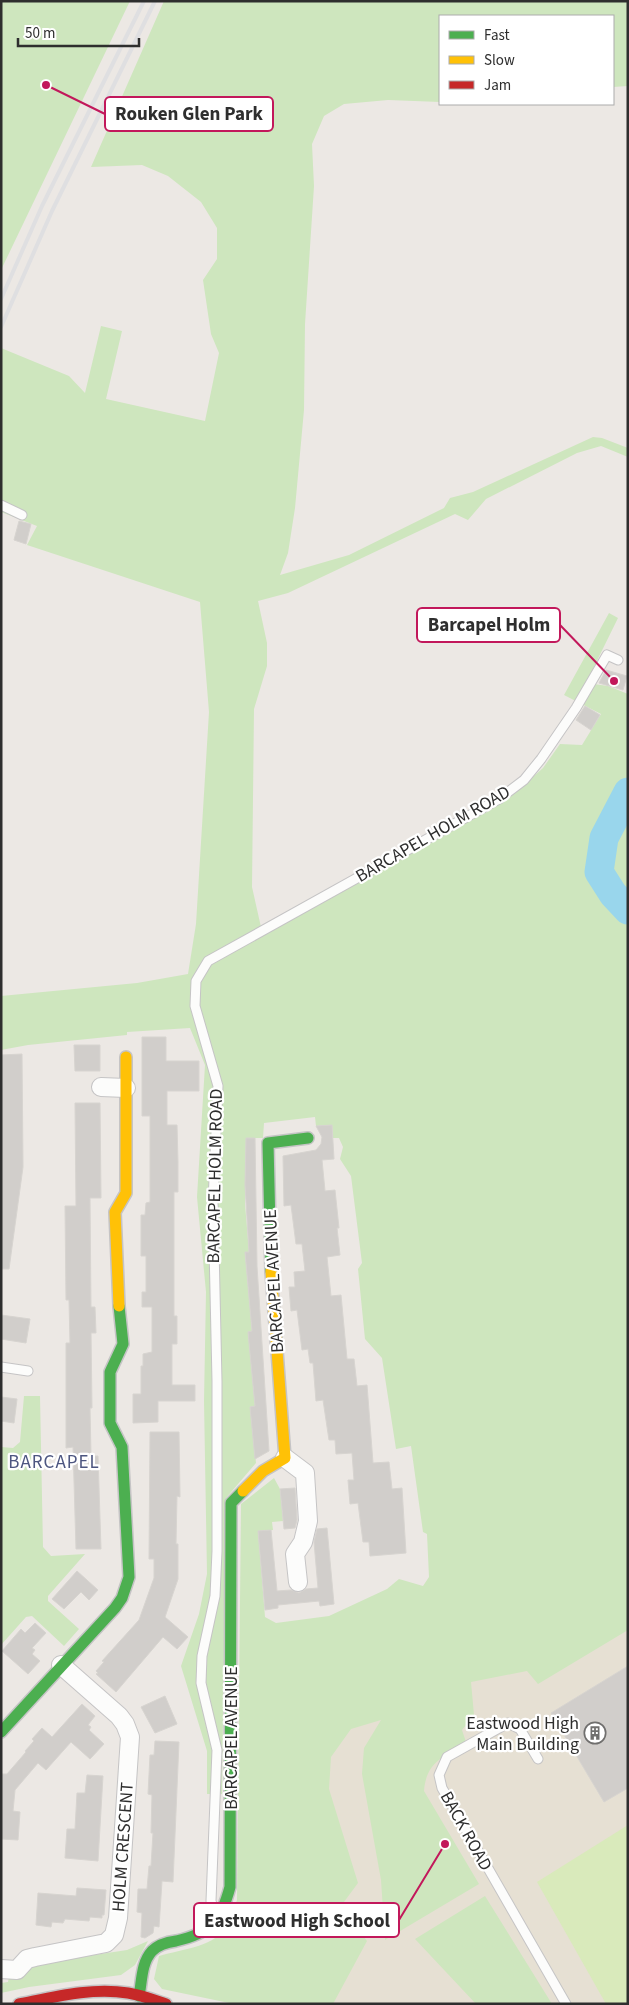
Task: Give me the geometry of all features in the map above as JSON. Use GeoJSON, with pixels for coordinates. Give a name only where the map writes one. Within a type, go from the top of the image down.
{"type":"FeatureCollection","features":[{"type":"Feature","properties":{"kind":"street"},"geometry":{"type":"LineString","coordinates":[[1,1732],[115,1608],[122,1598],[129,1577],[122,1446],[110,1423],[110,1372],[123,1344],[118,1298],[114,1212],[126,1193],[126,1057]]}},
{"type":"Feature","properties":{"kind":"street"},"geometry":{"type":"LineString","coordinates":[[101,1087],[126,1088]]}},
{"type":"Feature","properties":{"kind":"street","name":"BARCAPEL AVENUE"},"geometry":{"type":"LineString","coordinates":[[139,1996],[147,1957],[156,1947],[201,1934],[217,1919],[226,1903],[230,1887],[231,1503],[263,1471],[286,1458],[271,1266],[268,1143],[308,1138]]}},
{"type":"Feature","properties":{"kind":"street"},"geometry":{"type":"LineString","coordinates":[[286,1458],[305,1473],[308,1521],[302,1542],[295,1554],[298,1582]]}},
{"type":"Feature","properties":{"kind":"street","name":"HOLM CRESCENT"},"geometry":{"type":"LineString","coordinates":[[1,1969],[18,1970],[27,1960],[35,1957],[106,1943],[114,1935],[118,1918],[130,1738],[126,1724],[119,1716],[61,1665]]}},
{"type":"Feature","properties":{"kind":"street"},"geometry":{"type":"LineString","coordinates":[[19,2004],[94,1992],[117,1992],[166,2004]]}},
{"type":"Feature","properties":{"kind":"lane"},"geometry":{"type":"LineString","coordinates":[[1,505],[22,515]]}},
{"type":"Feature","properties":{"kind":"lane","name":"BARCAPEL HOLM ROAD"},"geometry":{"type":"LineString","coordinates":[[217,1919],[211,1902],[217,1750],[201,1683],[202,1656],[214,1596],[217,1551],[217,1381],[212,1202],[218,1086],[195,1006],[196,980],[208,961],[499,799],[524,780],[541,759],[576,708],[607,656],[618,660]]}},
{"type":"Feature","properties":{"kind":"lane"},"geometry":{"type":"LineString","coordinates":[[1,1368],[28,1372]]}},
{"type":"Feature","properties":{"kind":"lane","name":"BACK ROAD"},"geometry":{"type":"LineString","coordinates":[[538,1759],[520,1729],[508,1723],[447,1757],[439,1775],[442,1788],[566,2004]]}},
{"type":"Feature","properties":{"kind":"shaded area"},"geometry":{"type":"Polygon","coordinates":[[[628,1541],[628,2004],[272,2004],[249,1750],[628,1541]]]}},
{"type":"Feature","properties":{"kind":"green space"},"geometry":{"type":"Polygon","coordinates":[[[1,1],[130,1],[1,270],[1,1]]]}},
{"type":"Feature","properties":{"kind":"green space"},"geometry":{"type":"Polygon","coordinates":[[[164,1],[628,1],[628,86],[614,87],[614,15],[439,15],[439,102],[388,100],[344,104],[324,116],[312,144],[314,186],[305,324],[304,410],[295,508],[288,553],[280,575],[349,555],[444,508],[450,498],[473,492],[593,437],[602,438],[628,448],[628,457],[601,446],[577,453],[486,499],[468,520],[455,514],[288,593],[258,601],[267,643],[267,666],[254,709],[252,887],[263,936],[369,874],[489,811],[516,792],[543,768],[560,744],[582,745],[601,714],[564,695],[609,613],[618,618],[586,683],[608,686],[628,694],[628,1630],[538,1684],[527,1671],[471,1682],[474,1715],[462,1730],[466,1742],[444,1756],[432,1767],[425,1781],[424,1791],[479,1884],[385,1940],[381,1880],[362,1774],[364,1748],[381,1720],[351,1729],[331,1757],[329,1789],[358,1883],[341,1906],[367,1941],[333,2004],[234,2004],[162,1989],[154,1979],[159,1956],[198,1946],[216,1937],[229,1923],[237,1900],[241,1504],[274,1478],[280,1489],[283,1521],[272,1522],[273,1530],[258,1531],[265,1617],[276,1623],[329,1616],[387,1589],[399,1579],[423,1586],[429,1577],[427,1534],[423,1532],[411,1446],[396,1449],[382,1358],[365,1339],[358,1269],[362,1263],[351,1176],[340,1159],[343,1147],[339,1138],[333,1138],[332,1125],[316,1126],[315,1117],[264,1123],[263,1138],[246,1138],[245,1204],[249,1252],[245,1252],[252,1331],[248,1332],[255,1406],[250,1407],[256,1463],[226,1498],[222,1794],[207,1794],[207,1751],[181,1666],[199,1614],[207,1574],[204,1401],[206,1292],[197,1197],[205,1065],[190,1028],[127,1032],[127,1035],[28,1045],[1,1050],[1,996],[137,983],[188,974],[196,924],[209,712],[200,602],[27,545],[37,526],[1,512],[1,348],[69,376],[85,393],[101,326],[122,331],[106,399],[205,421],[219,353],[211,334],[203,280],[217,259],[217,228],[201,202],[168,176],[142,165],[91,167],[164,1]]]}},
{"type":"Feature","properties":{"kind":"green space"},"geometry":{"type":"Polygon","coordinates":[[[24,1396],[40,1396],[43,1547],[51,1556],[85,1554],[48,1596],[48,1601],[79,1629],[64,1646],[32,1616],[26,1617],[1,1645],[1,1447],[13,1448],[20,1442],[24,1396]]]}},
{"type":"Feature","properties":{"kind":"green space"},"geometry":{"type":"Polygon","coordinates":[[[628,1825],[628,2004],[606,2004],[537,1882],[628,1825]]]}},
{"type":"Feature","properties":{"kind":"green space"},"geometry":{"type":"Polygon","coordinates":[[[485,1896],[552,2004],[476,2004],[415,1939],[485,1896]]]}},
{"type":"Feature","properties":{"kind":"green space"},"geometry":{"type":"Polygon","coordinates":[[[148,1941],[135,1965],[121,1975],[29,1987],[1,1993],[1,1983],[8,1982],[9,1977],[35,1964],[127,1950],[148,1941]]]}},
{"type":"Feature","properties":{"kind":"building"},"geometry":{"type":"Polygon","coordinates":[[[19,521],[31,524],[26,544],[14,540],[19,521]]]}},
{"type":"Feature","properties":{"kind":"building"},"geometry":{"type":"Polygon","coordinates":[[[606,670],[627,676],[623,690],[599,683],[606,670]]]}},
{"type":"Feature","properties":{"kind":"building"},"geometry":{"type":"Polygon","coordinates":[[[585,706],[600,715],[591,730],[576,720],[585,706]]]}},
{"type":"Feature","properties":{"kind":"building"},"geometry":{"type":"Polygon","coordinates":[[[142,1037],[166,1037],[166,1061],[199,1061],[199,1091],[167,1091],[167,1125],[177,1125],[178,1163],[178,1192],[174,1192],[174,1316],[177,1316],[177,1344],[172,1344],[172,1385],[195,1385],[195,1401],[158,1401],[158,1422],[133,1423],[133,1394],[141,1394],[143,1354],[152,1352],[152,1307],[142,1307],[142,1292],[146,1292],[146,1256],[141,1256],[141,1215],[145,1215],[146,1203],[150,1202],[150,1116],[142,1116],[142,1037]]]}},
{"type":"Feature","properties":{"kind":"building"},"geometry":{"type":"Polygon","coordinates":[[[74,1045],[100,1045],[100,1071],[75,1071],[74,1045]]]}},
{"type":"Feature","properties":{"kind":"building"},"geometry":{"type":"Polygon","coordinates":[[[22,1054],[23,1167],[9,1269],[1,1269],[1,1055],[22,1054]]]}},
{"type":"Feature","properties":{"kind":"building"},"geometry":{"type":"Polygon","coordinates":[[[75,1103],[100,1103],[101,1198],[90,1198],[91,1307],[95,1307],[96,1333],[91,1333],[92,1408],[90,1408],[91,1456],[98,1456],[101,1549],[76,1549],[73,1447],[66,1448],[66,1343],[70,1343],[69,1300],[66,1300],[65,1206],[76,1206],[75,1103]]]}},
{"type":"Feature","properties":{"kind":"building"},"geometry":{"type":"Polygon","coordinates":[[[332,1125],[334,1159],[322,1160],[325,1191],[335,1190],[339,1228],[337,1228],[340,1255],[327,1257],[331,1296],[341,1295],[347,1359],[354,1359],[357,1386],[367,1385],[373,1463],[389,1462],[392,1489],[402,1488],[406,1553],[370,1556],[369,1542],[363,1542],[358,1503],[350,1504],[348,1480],[354,1480],[352,1453],[336,1454],[335,1440],[329,1440],[323,1400],[316,1401],[313,1363],[310,1363],[308,1349],[302,1350],[297,1310],[291,1311],[289,1287],[295,1287],[294,1272],[305,1271],[302,1244],[296,1244],[291,1205],[284,1206],[283,1156],[316,1150],[321,1144],[322,1137],[316,1126],[332,1125]]]}},
{"type":"Feature","properties":{"kind":"building"},"geometry":{"type":"Polygon","coordinates":[[[246,1138],[255,1138],[257,1266],[269,1451],[255,1459],[250,1407],[255,1406],[248,1332],[252,1331],[245,1252],[249,1252],[245,1185],[246,1138]]]}},
{"type":"Feature","properties":{"kind":"building"},"geometry":{"type":"Polygon","coordinates":[[[1,1315],[30,1319],[26,1343],[1,1339],[1,1315]]]}},
{"type":"Feature","properties":{"kind":"building"},"geometry":{"type":"Polygon","coordinates":[[[1,1397],[17,1399],[14,1423],[1,1421],[1,1397]]]}},
{"type":"Feature","properties":{"kind":"building"},"geometry":{"type":"Polygon","coordinates":[[[150,1432],[179,1432],[180,1497],[177,1496],[176,1544],[178,1544],[178,1579],[165,1617],[188,1637],[177,1649],[163,1637],[116,1692],[96,1674],[98,1673],[96,1671],[104,1662],[102,1661],[139,1620],[154,1578],[154,1559],[149,1559],[150,1432]]]}},
{"type":"Feature","properties":{"kind":"building"},"geometry":{"type":"Polygon","coordinates":[[[295,1488],[297,1520],[295,1528],[284,1529],[280,1489],[295,1488]]]}},
{"type":"Feature","properties":{"kind":"building"},"geometry":{"type":"Polygon","coordinates":[[[327,1528],[334,1604],[320,1606],[319,1601],[278,1605],[278,1608],[265,1610],[258,1531],[271,1530],[277,1591],[291,1590],[299,1593],[306,1589],[318,1588],[314,1542],[317,1529],[327,1528]]]}},
{"type":"Feature","properties":{"kind":"building"},"geometry":{"type":"Polygon","coordinates":[[[77,1571],[98,1590],[89,1600],[81,1592],[64,1609],[52,1599],[77,1571]]]}},
{"type":"Feature","properties":{"kind":"building"},"geometry":{"type":"Polygon","coordinates":[[[35,1623],[46,1633],[32,1648],[35,1650],[32,1654],[40,1661],[28,1674],[2,1651],[21,1629],[25,1633],[35,1623]]]}},
{"type":"Feature","properties":{"kind":"building","name":"Eastwood High Main Building"},"geometry":{"type":"Polygon","coordinates":[[[628,1666],[628,1788],[604,1802],[551,1713],[628,1666]]]}},
{"type":"Feature","properties":{"kind":"building"},"geometry":{"type":"Polygon","coordinates":[[[165,1696],[177,1724],[155,1733],[141,1707],[165,1696]]]}},
{"type":"Feature","properties":{"kind":"building"},"geometry":{"type":"Polygon","coordinates":[[[82,1704],[95,1716],[88,1725],[91,1727],[89,1730],[104,1744],[90,1759],[71,1742],[46,1770],[38,1763],[15,1790],[13,1811],[20,1812],[18,1840],[1,1839],[1,1774],[7,1774],[26,1752],[34,1741],[32,1739],[42,1728],[52,1737],[82,1704]]]}},
{"type":"Feature","properties":{"kind":"building"},"geometry":{"type":"Polygon","coordinates":[[[155,1741],[179,1742],[173,1882],[162,1881],[159,1927],[154,1926],[153,1933],[145,1938],[141,1937],[142,1913],[137,1912],[138,1889],[147,1889],[149,1866],[151,1866],[153,1833],[151,1833],[152,1795],[148,1794],[150,1755],[154,1755],[155,1741]]]}},
{"type":"Feature","properties":{"kind":"building"},"geometry":{"type":"Polygon","coordinates":[[[87,1775],[103,1776],[98,1861],[65,1858],[67,1829],[75,1829],[77,1793],[85,1793],[87,1775]]]}},
{"type":"Feature","properties":{"kind":"building"},"geometry":{"type":"Polygon","coordinates":[[[77,1888],[106,1890],[104,1915],[102,1915],[102,1918],[90,1917],[89,1921],[65,1919],[63,1923],[52,1922],[51,1927],[36,1925],[38,1893],[76,1896],[77,1888]]]}},
{"type":"Feature","properties":{"kind":"waterway"},"geometry":{"type":"LineString","coordinates":[[628,792],[604,838],[599,872],[613,894],[628,910]]}},
{"type":"Feature","properties":{"kind":"railway"},"geometry":{"type":"LineString","coordinates":[[1,299],[42,206],[144,1]]}},
{"type":"Feature","properties":{"kind":"railway"},"geometry":{"type":"LineString","coordinates":[[1,327],[52,211],[155,1]]}},
{"type":"Feature","properties":{"kind":"traffic: fast"},"geometry":{"type":"LineString","coordinates":[[271,1271],[268,1143],[308,1138]]}},
{"type":"Feature","properties":{"kind":"traffic: fast"},"geometry":{"type":"LineString","coordinates":[[1,1732],[115,1608],[122,1598],[129,1577],[122,1447],[110,1423],[110,1372],[123,1344],[119,1306]]}},
{"type":"Feature","properties":{"kind":"traffic: fast"},"geometry":{"type":"LineString","coordinates":[[139,1996],[144,1967],[152,1951],[163,1944],[198,1934],[213,1924],[223,1909],[230,1887],[231,1503],[243,1491]]}},
{"type":"Feature","properties":{"kind":"traffic: slow"},"geometry":{"type":"LineString","coordinates":[[119,1306],[115,1212],[126,1193],[126,1057]]}},
{"type":"Feature","properties":{"kind":"traffic: slow"},"geometry":{"type":"LineString","coordinates":[[243,1491],[263,1471],[285,1458],[271,1271]]}},
{"type":"Feature","properties":{"kind":"traffic: jam"},"geometry":{"type":"LineString","coordinates":[[19,2004],[59,1996],[101,1991],[133,1994],[166,2004]]}},
{"type":"Feature","properties":{"kind":"place","name":"Rouken Glen Park"},"geometry":{"type":"Point","coordinates":[46,85]}},
{"type":"Feature","properties":{"kind":"place","name":"Barcapel Holm"},"geometry":{"type":"Point","coordinates":[614,681]}},
{"type":"Feature","properties":{"kind":"place","name":"Eastwood High Main Building"},"geometry":{"type":"Point","coordinates":[595,1733]}},
{"type":"Feature","properties":{"kind":"place","name":"Eastwood High School"},"geometry":{"type":"Point","coordinates":[445,1844]}},
{"type":"Feature","properties":{"kind":"district","name":"BARCAPEL"},"geometry":{"type":"Point","coordinates":[54,1462]}}]}
